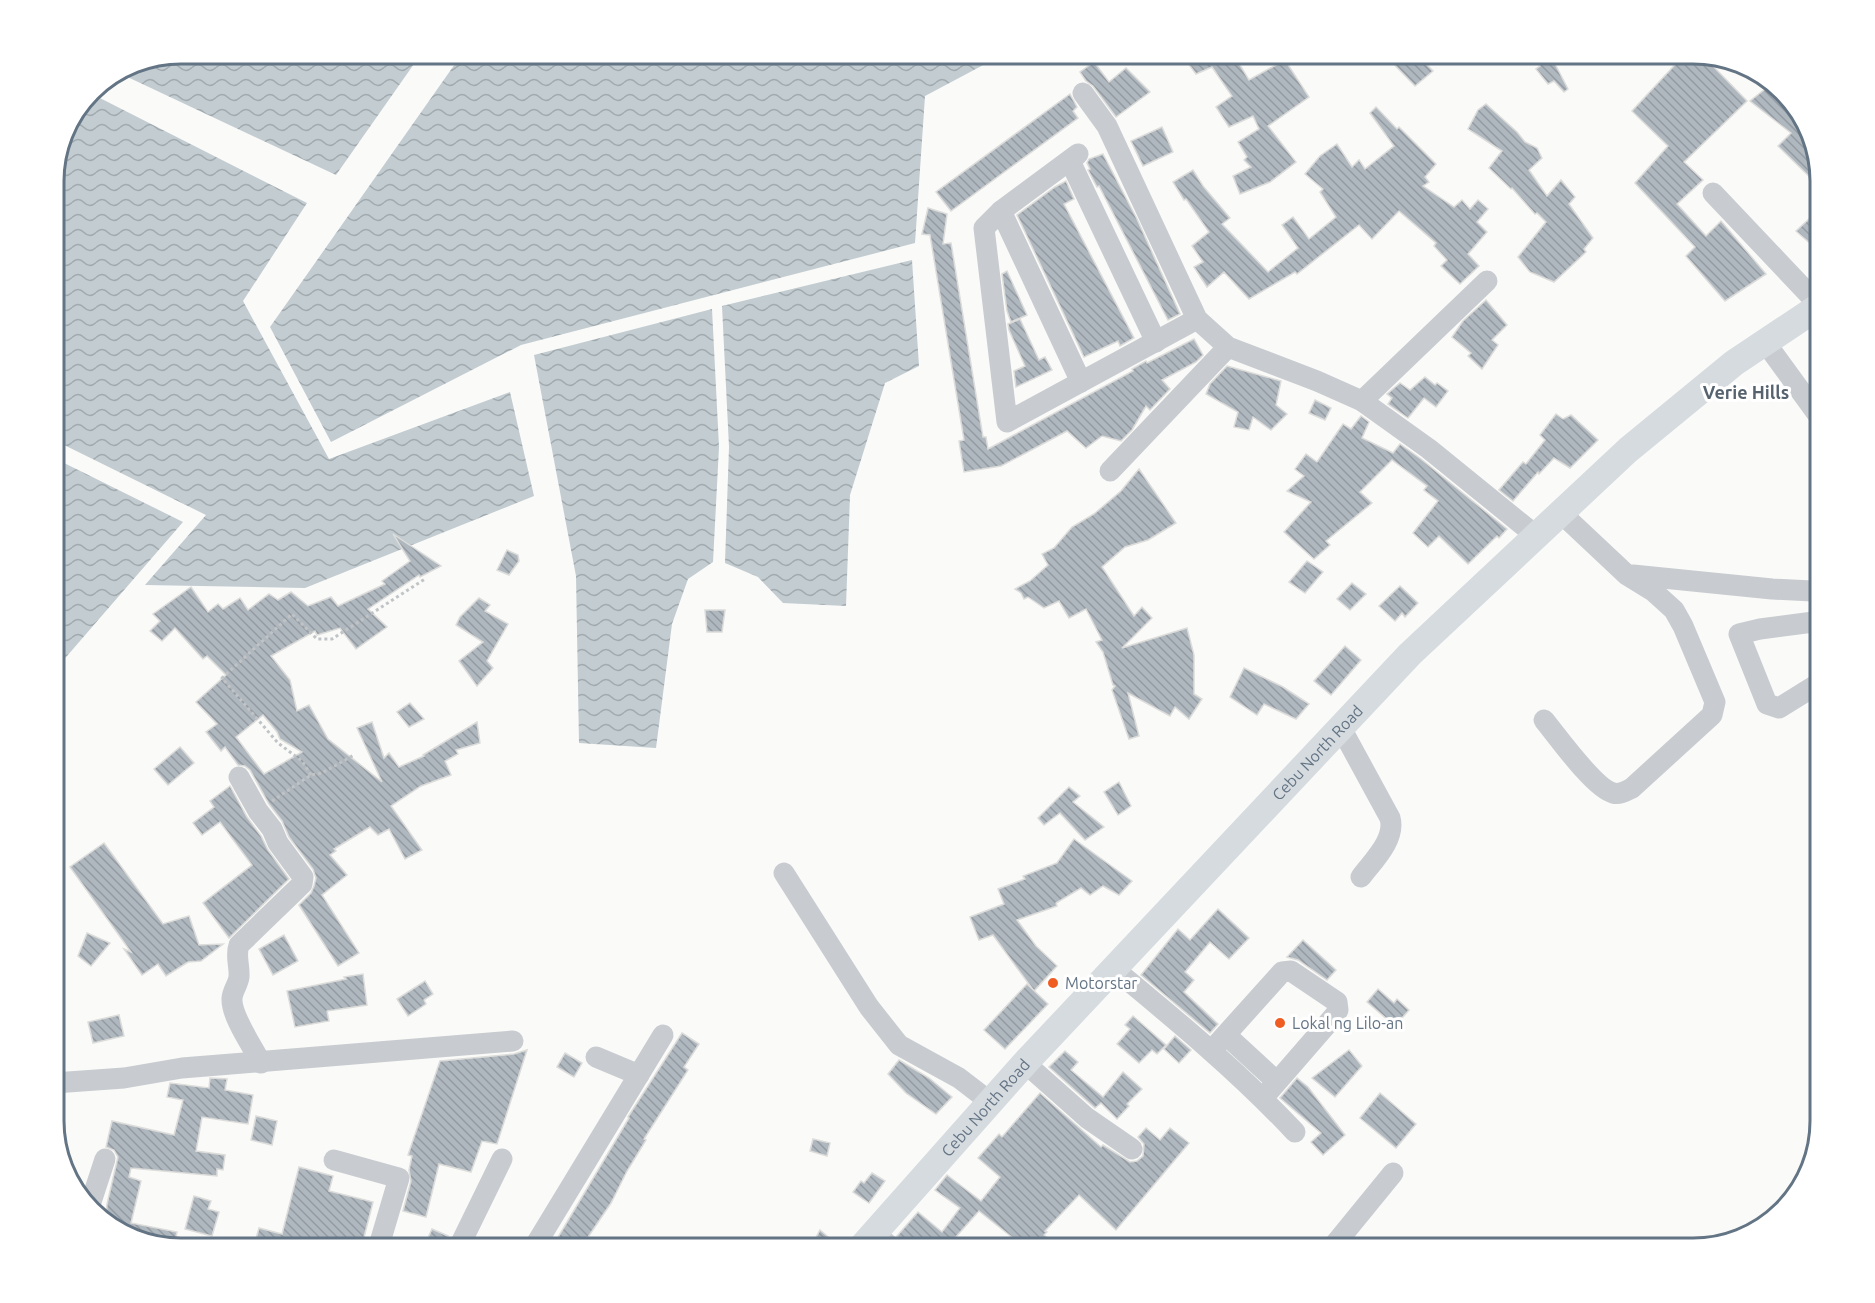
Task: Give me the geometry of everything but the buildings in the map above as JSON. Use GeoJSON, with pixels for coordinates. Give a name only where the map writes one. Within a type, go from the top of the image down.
{"type":"FeatureCollection","features":[{"type":"Feature","properties":{"kind":"main road","name":"Cebu North Road"},"geometry":{"type":"LineString","coordinates":[[881,1238],[989,1101],[1410,654],[1628,450],[1734,363],[1810,313]]}},
{"type":"Feature","properties":{"kind":"street"},"geometry":{"type":"LineString","coordinates":[[1083,93],[1107,126],[1197,319],[1228,346],[1362,401],[1429,450],[1535,535]]}},
{"type":"Feature","properties":{"kind":"street"},"geometry":{"type":"LineString","coordinates":[[1156,342],[1074,158],[1001,211],[984,228],[1007,422],[1156,342],[1197,319]]}},
{"type":"Feature","properties":{"kind":"street"},"geometry":{"type":"LineString","coordinates":[[1713,193],[1810,294]]}},
{"type":"Feature","properties":{"kind":"street"},"geometry":{"type":"LineString","coordinates":[[1001,211],[1081,382]]}},
{"type":"Feature","properties":{"kind":"street"},"geometry":{"type":"LineString","coordinates":[[1362,401],[1487,281]]}},
{"type":"Feature","properties":{"kind":"street"},"geometry":{"type":"LineString","coordinates":[[1765,342],[1810,404]]}},
{"type":"Feature","properties":{"kind":"street"},"geometry":{"type":"LineString","coordinates":[[1110,471],[1228,346]]}},
{"type":"Feature","properties":{"kind":"street"},"geometry":{"type":"LineString","coordinates":[[1544,720],[1594,780],[1612,793],[1621,794],[1632,789],[1712,715],[1715,702],[1674,610],[1653,591],[1627,574],[1560,512]]}},
{"type":"Feature","properties":{"kind":"street"},"geometry":{"type":"LineString","coordinates":[[1627,574],[1810,591]]}},
{"type":"Feature","properties":{"kind":"street"},"geometry":{"type":"LineString","coordinates":[[1810,622],[1738,634],[1767,704],[1779,708],[1810,689]]}},
{"type":"Feature","properties":{"kind":"street"},"geometry":{"type":"LineString","coordinates":[[1341,728],[1393,826],[1390,837],[1361,878]]}},
{"type":"Feature","properties":{"kind":"street"},"geometry":{"type":"LineString","coordinates":[[239,777],[258,811],[272,829],[278,843],[303,877],[302,884],[238,945],[236,953],[239,980],[234,988],[232,1001],[234,1012],[261,1063]]}},
{"type":"Feature","properties":{"kind":"street"},"geometry":{"type":"LineString","coordinates":[[784,873],[868,1007],[899,1045],[960,1078],[989,1101]]}},
{"type":"Feature","properties":{"kind":"street"},"geometry":{"type":"LineString","coordinates":[[1113,968],[1263,1098],[1294,1132]]}},
{"type":"Feature","properties":{"kind":"street"},"geometry":{"type":"LineString","coordinates":[[1211,1051],[1282,972],[1291,971],[1337,1002],[1338,1010],[1335,1016],[1263,1098]]}},
{"type":"Feature","properties":{"kind":"street"},"geometry":{"type":"LineString","coordinates":[[541,1238],[663,1035]]}},
{"type":"Feature","properties":{"kind":"street"},"geometry":{"type":"LineString","coordinates":[[1226,1035],[1276,1082]]}},
{"type":"Feature","properties":{"kind":"street"},"geometry":{"type":"LineString","coordinates":[[65,1082],[124,1078],[182,1068],[513,1041]]}},
{"type":"Feature","properties":{"kind":"street"},"geometry":{"type":"LineString","coordinates":[[596,1057],[639,1076]]}},
{"type":"Feature","properties":{"kind":"street"},"geometry":{"type":"LineString","coordinates":[[1025,1063],[1088,1118],[1132,1149]]}},
{"type":"Feature","properties":{"kind":"street"},"geometry":{"type":"LineString","coordinates":[[93,1197],[105,1159]]}},
{"type":"Feature","properties":{"kind":"street"},"geometry":{"type":"LineString","coordinates":[[463,1238],[502,1159]]}},
{"type":"Feature","properties":{"kind":"street"},"geometry":{"type":"LineString","coordinates":[[334,1160],[399,1178],[381,1238]]}},
{"type":"Feature","properties":{"kind":"street"},"geometry":{"type":"LineString","coordinates":[[1340,1238],[1393,1173]]}},
{"type":"Feature","properties":{"kind":"path"},"geometry":{"type":"LineString","coordinates":[[311,776],[302,760],[278,742],[222,678],[292,614],[317,639],[332,639],[425,579]]}},
{"type":"Feature","properties":{"kind":"path"},"geometry":{"type":"LineString","coordinates":[[258,811],[311,776],[322,773],[354,756]]}},
{"type":"Feature","properties":{"kind":"water"},"geometry":{"type":"Polygon","coordinates":[[[182,64],[414,64],[336,175],[129,78],[144,71],[182,64]]]}},
{"type":"Feature","properties":{"kind":"water"},"geometry":{"type":"Polygon","coordinates":[[[455,64],[985,64],[925,96],[915,243],[521,345],[331,442],[270,327],[455,64]]]}},
{"type":"Feature","properties":{"kind":"water"},"geometry":{"type":"Polygon","coordinates":[[[100,98],[307,203],[243,301],[329,459],[510,392],[534,496],[305,588],[145,585],[206,515],[65,445],[65,174],[73,137],[80,123],[100,98]]]}},
{"type":"Feature","properties":{"kind":"water"},"geometry":{"type":"Polygon","coordinates":[[[912,260],[919,366],[885,383],[850,495],[846,606],[783,603],[758,577],[725,563],[729,447],[722,306],[912,260]]]}},
{"type":"Feature","properties":{"kind":"water"},"geometry":{"type":"Polygon","coordinates":[[[712,309],[719,447],[713,562],[688,579],[672,624],[656,748],[579,743],[576,576],[534,355],[712,309]]]}},
{"type":"Feature","properties":{"kind":"water"},"geometry":{"type":"Polygon","coordinates":[[[65,463],[183,522],[65,658],[65,463]]]}},
{"type":"Feature","properties":{"kind":"place","name":"Motorstar"},"geometry":{"type":"Point","coordinates":[1053,983]}},
{"type":"Feature","properties":{"kind":"place","name":"Lokal ng Lilo-an"},"geometry":{"type":"Point","coordinates":[1280,1023]}},
{"type":"Feature","properties":{"kind":"district","name":"Verie Hills"},"geometry":{"type":"Point","coordinates":[1746,393]}}]}
